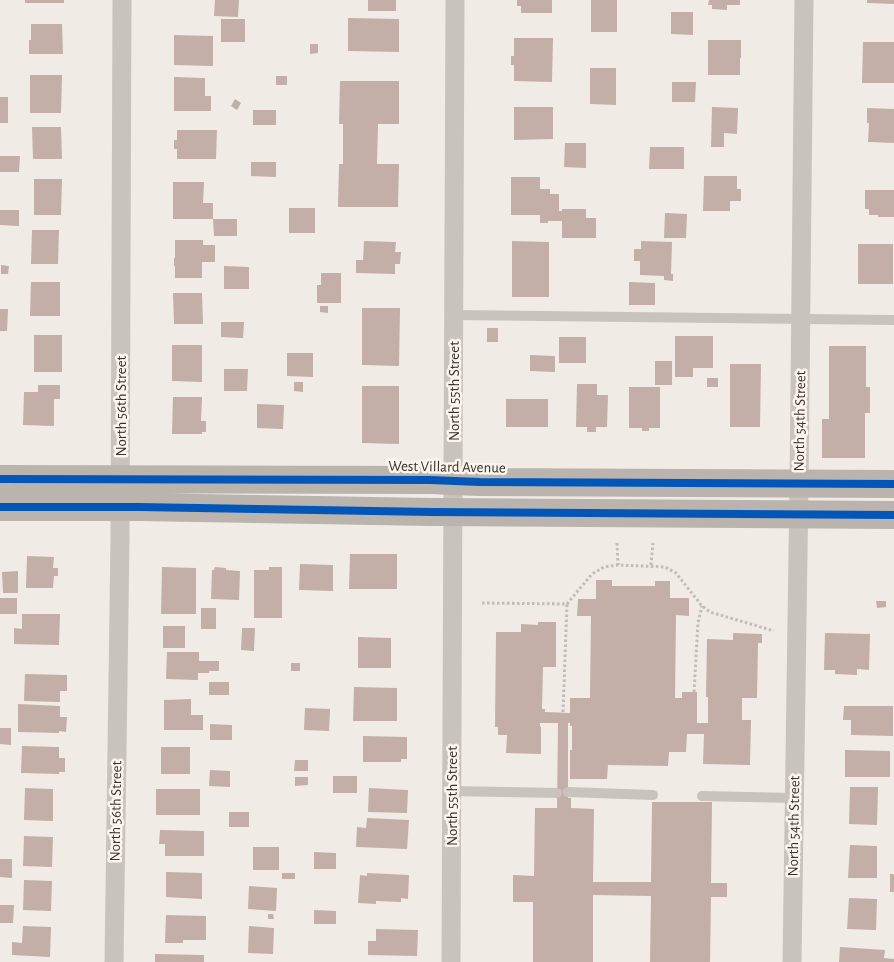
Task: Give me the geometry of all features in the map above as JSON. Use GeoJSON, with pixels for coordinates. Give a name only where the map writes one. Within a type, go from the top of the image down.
{"type":"FeatureCollection","features":[{"type":"Feature","properties":{"kind":"street","name":"North 56th Street"},"geometry":{"type":"LineString","coordinates":[[114,962],[120,507],[122,0]]}},
{"type":"Feature","properties":{"kind":"street","name":"North 55th Street"},"geometry":{"type":"LineString","coordinates":[[450,962],[455,0]]}},
{"type":"Feature","properties":{"kind":"street","name":"North 54th Street"},"geometry":{"type":"LineString","coordinates":[[792,962],[804,0]]}},
{"type":"Feature","properties":{"kind":"street","name":"West Villard Avenue"},"geometry":{"type":"LineString","coordinates":[[0,479],[894,484]]}},
{"type":"Feature","properties":{"kind":"street"},"geometry":{"type":"LineString","coordinates":[[0,507],[894,515]]}},
{"type":"Feature","properties":{"kind":"lane"},"geometry":{"type":"LineString","coordinates":[[454,315],[894,320]]}},
{"type":"Feature","properties":{"kind":"lane"},"geometry":{"type":"LineString","coordinates":[[452,791],[653,794]]}},
{"type":"Feature","properties":{"kind":"lane"},"geometry":{"type":"LineString","coordinates":[[702,796],[794,798]]}},
{"type":"Feature","properties":{"kind":"path"},"geometry":{"type":"LineString","coordinates":[[618,543],[618,566]]}},
{"type":"Feature","properties":{"kind":"path"},"geometry":{"type":"LineString","coordinates":[[651,566],[653,543]]}},
{"type":"Feature","properties":{"kind":"path"},"geometry":{"type":"LineString","coordinates":[[563,712],[567,604],[592,574],[604,567],[665,567],[676,573],[702,606],[710,612],[774,631]]}},
{"type":"Feature","properties":{"kind":"path"},"geometry":{"type":"LineString","coordinates":[[482,603],[567,604]]}},
{"type":"Feature","properties":{"kind":"path"},"geometry":{"type":"LineString","coordinates":[[694,692],[698,623],[702,606]]}},
{"type":"Feature","properties":{"kind":"building"},"geometry":{"type":"Polygon","coordinates":[[[25,0],[64,0],[64,3],[25,3],[25,0]]]}},
{"type":"Feature","properties":{"kind":"building"},"geometry":{"type":"Polygon","coordinates":[[[215,0],[239,0],[238,17],[214,16],[215,0]]]}},
{"type":"Feature","properties":{"kind":"building"},"geometry":{"type":"Polygon","coordinates":[[[368,0],[396,0],[396,11],[368,11],[368,0]]]}},
{"type":"Feature","properties":{"kind":"building"},"geometry":{"type":"Polygon","coordinates":[[[517,0],[552,0],[552,13],[521,13],[521,6],[517,6],[517,0]]]}},
{"type":"Feature","properties":{"kind":"building"},"geometry":{"type":"Polygon","coordinates":[[[591,0],[617,0],[617,32],[591,32],[591,0]]]}},
{"type":"Feature","properties":{"kind":"building"},"geometry":{"type":"Polygon","coordinates":[[[709,0],[740,0],[740,5],[727,5],[727,10],[712,9],[712,5],[708,5],[709,0]]]}},
{"type":"Feature","properties":{"kind":"building"},"geometry":{"type":"Polygon","coordinates":[[[867,0],[894,0],[894,4],[867,3],[867,0]]]}},
{"type":"Feature","properties":{"kind":"building"},"geometry":{"type":"Polygon","coordinates":[[[671,12],[693,12],[693,35],[671,34],[671,12]]]}},
{"type":"Feature","properties":{"kind":"building"},"geometry":{"type":"Polygon","coordinates":[[[348,18],[399,19],[399,52],[348,51],[348,18]]]}},
{"type":"Feature","properties":{"kind":"building"},"geometry":{"type":"Polygon","coordinates":[[[221,19],[245,19],[245,42],[221,42],[221,19]]]}},
{"type":"Feature","properties":{"kind":"building"},"geometry":{"type":"Polygon","coordinates":[[[31,24],[62,24],[63,54],[29,54],[31,24]]]}},
{"type":"Feature","properties":{"kind":"building"},"geometry":{"type":"Polygon","coordinates":[[[174,35],[213,36],[213,66],[174,65],[174,35]]]}},
{"type":"Feature","properties":{"kind":"building"},"geometry":{"type":"Polygon","coordinates":[[[514,38],[553,38],[552,82],[514,81],[514,65],[511,65],[511,56],[514,56],[514,38]]]}},
{"type":"Feature","properties":{"kind":"building"},"geometry":{"type":"Polygon","coordinates":[[[708,40],[741,40],[740,75],[708,75],[708,40]]]}},
{"type":"Feature","properties":{"kind":"building"},"geometry":{"type":"Polygon","coordinates":[[[863,42],[894,42],[894,83],[862,83],[863,42]]]}},
{"type":"Feature","properties":{"kind":"building"},"geometry":{"type":"Polygon","coordinates":[[[310,44],[318,44],[318,53],[310,54],[310,44]]]}},
{"type":"Feature","properties":{"kind":"building"},"geometry":{"type":"Polygon","coordinates":[[[590,68],[616,68],[616,105],[590,104],[590,68]]]}},
{"type":"Feature","properties":{"kind":"building"},"geometry":{"type":"Polygon","coordinates":[[[30,75],[62,75],[61,113],[30,113],[30,75]]]}},
{"type":"Feature","properties":{"kind":"building"},"geometry":{"type":"Polygon","coordinates":[[[276,76],[287,76],[287,85],[276,85],[276,76]]]}},
{"type":"Feature","properties":{"kind":"building"},"geometry":{"type":"Polygon","coordinates":[[[174,77],[205,78],[205,96],[211,96],[211,111],[174,111],[174,77]]]}},
{"type":"Feature","properties":{"kind":"building"},"geometry":{"type":"Polygon","coordinates":[[[340,81],[399,81],[399,124],[378,124],[377,164],[399,164],[398,207],[338,207],[339,164],[343,164],[343,124],[339,124],[340,81]]]}},
{"type":"Feature","properties":{"kind":"building"},"geometry":{"type":"Polygon","coordinates":[[[672,82],[696,82],[695,102],[672,102],[672,82]]]}},
{"type":"Feature","properties":{"kind":"building"},"geometry":{"type":"Polygon","coordinates":[[[0,97],[8,97],[8,123],[0,123],[0,97]]]}},
{"type":"Feature","properties":{"kind":"building"},"geometry":{"type":"Polygon","coordinates":[[[235,99],[241,103],[237,110],[231,106],[235,99]]]}},
{"type":"Feature","properties":{"kind":"building"},"geometry":{"type":"Polygon","coordinates":[[[514,107],[553,107],[553,139],[514,140],[514,107]]]}},
{"type":"Feature","properties":{"kind":"building"},"geometry":{"type":"Polygon","coordinates":[[[712,107],[738,108],[737,134],[724,133],[724,147],[711,147],[712,107]]]}},
{"type":"Feature","properties":{"kind":"building"},"geometry":{"type":"Polygon","coordinates":[[[867,108],[894,109],[894,143],[868,142],[869,123],[867,123],[867,108]]]}},
{"type":"Feature","properties":{"kind":"building"},"geometry":{"type":"Polygon","coordinates":[[[253,110],[276,110],[276,125],[253,125],[253,110]]]}},
{"type":"Feature","properties":{"kind":"building"},"geometry":{"type":"Polygon","coordinates":[[[32,127],[61,127],[62,159],[33,159],[32,127]]]}},
{"type":"Feature","properties":{"kind":"building"},"geometry":{"type":"Polygon","coordinates":[[[177,130],[217,130],[216,159],[177,159],[177,149],[174,149],[174,140],[177,140],[177,130]]]}},
{"type":"Feature","properties":{"kind":"building"},"geometry":{"type":"Polygon","coordinates":[[[565,143],[586,143],[586,168],[564,167],[565,143]]]}},
{"type":"Feature","properties":{"kind":"building"},"geometry":{"type":"Polygon","coordinates":[[[650,147],[684,147],[684,169],[649,169],[650,147]]]}},
{"type":"Feature","properties":{"kind":"building"},"geometry":{"type":"Polygon","coordinates":[[[0,156],[20,156],[19,172],[0,172],[0,156]]]}},
{"type":"Feature","properties":{"kind":"building"},"geometry":{"type":"Polygon","coordinates":[[[251,162],[276,162],[276,177],[251,176],[251,162]]]}},
{"type":"Feature","properties":{"kind":"building"},"geometry":{"type":"Polygon","coordinates":[[[704,176],[737,176],[737,189],[741,189],[741,201],[730,201],[730,211],[703,211],[704,176]]]}},
{"type":"Feature","properties":{"kind":"building"},"geometry":{"type":"Polygon","coordinates":[[[511,177],[540,177],[540,189],[550,189],[550,194],[559,194],[559,211],[562,211],[562,209],[586,209],[586,218],[596,218],[596,238],[562,238],[562,221],[540,223],[540,215],[511,215],[511,177]]]}},
{"type":"Feature","properties":{"kind":"building"},"geometry":{"type":"Polygon","coordinates":[[[34,179],[62,179],[61,215],[34,215],[34,179]]]}},
{"type":"Feature","properties":{"kind":"building"},"geometry":{"type":"Polygon","coordinates":[[[173,182],[204,182],[203,203],[213,203],[213,219],[173,219],[173,182]]]}},
{"type":"Feature","properties":{"kind":"building"},"geometry":{"type":"Polygon","coordinates":[[[865,190],[894,190],[894,217],[869,215],[869,209],[865,209],[865,190]]]}},
{"type":"Feature","properties":{"kind":"building"},"geometry":{"type":"Polygon","coordinates":[[[289,208],[315,208],[315,233],[289,233],[289,208]]]}},
{"type":"Feature","properties":{"kind":"building"},"geometry":{"type":"Polygon","coordinates":[[[0,210],[19,210],[19,226],[0,225],[0,210]]]}},
{"type":"Feature","properties":{"kind":"building"},"geometry":{"type":"Polygon","coordinates":[[[665,213],[687,214],[686,238],[664,238],[665,213]]]}},
{"type":"Feature","properties":{"kind":"building"},"geometry":{"type":"Polygon","coordinates":[[[213,219],[237,219],[237,236],[214,236],[213,219]]]}},
{"type":"Feature","properties":{"kind":"building"},"geometry":{"type":"Polygon","coordinates":[[[32,230],[59,230],[58,264],[31,264],[32,230]]]}},
{"type":"Feature","properties":{"kind":"building"},"geometry":{"type":"Polygon","coordinates":[[[175,240],[203,240],[203,245],[215,245],[215,262],[202,262],[202,278],[175,278],[175,240]]]}},
{"type":"Feature","properties":{"kind":"building"},"geometry":{"type":"Polygon","coordinates":[[[364,241],[396,242],[395,252],[401,252],[400,264],[395,264],[395,274],[356,273],[356,260],[363,260],[364,241]]]}},
{"type":"Feature","properties":{"kind":"building"},"geometry":{"type":"Polygon","coordinates":[[[512,241],[549,242],[549,297],[512,297],[512,241]]]}},
{"type":"Feature","properties":{"kind":"building"},"geometry":{"type":"Polygon","coordinates":[[[641,241],[672,242],[671,274],[673,274],[673,281],[664,280],[664,276],[640,275],[640,261],[634,261],[634,249],[641,249],[641,241]]]}},
{"type":"Feature","properties":{"kind":"building"},"geometry":{"type":"Polygon","coordinates":[[[858,244],[893,244],[893,284],[858,284],[858,244]]]}},
{"type":"Feature","properties":{"kind":"building"},"geometry":{"type":"Polygon","coordinates":[[[1,265],[9,266],[8,274],[1,274],[1,265]]]}},
{"type":"Feature","properties":{"kind":"building"},"geometry":{"type":"Polygon","coordinates":[[[224,266],[249,267],[249,289],[224,289],[224,266]]]}},
{"type":"Feature","properties":{"kind":"building"},"geometry":{"type":"Polygon","coordinates":[[[321,273],[341,273],[341,303],[317,303],[317,285],[321,285],[321,273]]]}},
{"type":"Feature","properties":{"kind":"building"},"geometry":{"type":"Polygon","coordinates":[[[31,282],[60,282],[60,316],[30,316],[31,282]]]}},
{"type":"Feature","properties":{"kind":"building"},"geometry":{"type":"Polygon","coordinates":[[[629,282],[655,283],[655,305],[629,305],[629,282]]]}},
{"type":"Feature","properties":{"kind":"building"},"geometry":{"type":"Polygon","coordinates":[[[173,293],[202,293],[203,324],[174,324],[173,293]]]}},
{"type":"Feature","properties":{"kind":"building"},"geometry":{"type":"Polygon","coordinates":[[[320,306],[328,306],[328,313],[320,312],[320,306]]]}},
{"type":"Feature","properties":{"kind":"building"},"geometry":{"type":"Polygon","coordinates":[[[362,308],[400,308],[399,366],[362,365],[362,308]]]}},
{"type":"Feature","properties":{"kind":"building"},"geometry":{"type":"Polygon","coordinates":[[[0,309],[8,309],[7,331],[0,331],[0,309]]]}},
{"type":"Feature","properties":{"kind":"building"},"geometry":{"type":"Polygon","coordinates":[[[221,322],[244,322],[243,338],[221,337],[221,322]]]}},
{"type":"Feature","properties":{"kind":"building"},"geometry":{"type":"Polygon","coordinates":[[[487,328],[498,328],[498,342],[487,342],[487,328]]]}},
{"type":"Feature","properties":{"kind":"building"},"geometry":{"type":"Polygon","coordinates":[[[34,335],[62,335],[62,372],[34,372],[34,335]]]}},
{"type":"Feature","properties":{"kind":"building"},"geometry":{"type":"Polygon","coordinates":[[[675,336],[713,336],[713,368],[693,368],[693,377],[675,377],[675,336]]]}},
{"type":"Feature","properties":{"kind":"building"},"geometry":{"type":"Polygon","coordinates":[[[559,337],[586,337],[586,363],[559,363],[559,337]]]}},
{"type":"Feature","properties":{"kind":"building"},"geometry":{"type":"Polygon","coordinates":[[[172,345],[202,345],[202,382],[172,381],[172,345]]]}},
{"type":"Feature","properties":{"kind":"building"},"geometry":{"type":"Polygon","coordinates":[[[829,346],[866,346],[866,387],[870,387],[870,413],[865,413],[865,458],[822,458],[822,419],[829,419],[829,346]]]}},
{"type":"Feature","properties":{"kind":"building"},"geometry":{"type":"Polygon","coordinates":[[[287,353],[313,353],[313,377],[287,376],[287,353]]]}},
{"type":"Feature","properties":{"kind":"building"},"geometry":{"type":"Polygon","coordinates":[[[530,355],[555,356],[555,372],[530,371],[530,355]]]}},
{"type":"Feature","properties":{"kind":"building"},"geometry":{"type":"Polygon","coordinates":[[[655,361],[672,361],[672,385],[655,385],[655,361]]]}},
{"type":"Feature","properties":{"kind":"building"},"geometry":{"type":"Polygon","coordinates":[[[730,364],[761,364],[760,427],[730,427],[730,364]]]}},
{"type":"Feature","properties":{"kind":"building"},"geometry":{"type":"Polygon","coordinates":[[[224,369],[248,369],[247,391],[224,391],[224,369]]]}},
{"type":"Feature","properties":{"kind":"building"},"geometry":{"type":"Polygon","coordinates":[[[707,378],[718,378],[718,387],[707,387],[707,378]]]}},
{"type":"Feature","properties":{"kind":"building"},"geometry":{"type":"Polygon","coordinates":[[[294,382],[303,382],[303,392],[294,391],[294,382]]]}},
{"type":"Feature","properties":{"kind":"building"},"geometry":{"type":"Polygon","coordinates":[[[577,384],[597,384],[597,395],[608,395],[607,427],[596,427],[596,432],[587,432],[587,427],[576,427],[577,384]]]}},
{"type":"Feature","properties":{"kind":"building"},"geometry":{"type":"Polygon","coordinates":[[[38,385],[60,385],[60,399],[54,399],[54,426],[23,425],[24,392],[38,392],[38,385]]]}},
{"type":"Feature","properties":{"kind":"building"},"geometry":{"type":"Polygon","coordinates":[[[362,386],[399,386],[399,444],[362,443],[362,386]]]}},
{"type":"Feature","properties":{"kind":"building"},"geometry":{"type":"Polygon","coordinates":[[[629,387],[660,387],[660,428],[649,428],[649,431],[642,431],[642,428],[629,428],[629,387]]]}},
{"type":"Feature","properties":{"kind":"building"},"geometry":{"type":"Polygon","coordinates":[[[173,397],[202,397],[201,421],[206,421],[206,432],[202,432],[202,434],[172,434],[173,397]]]}},
{"type":"Feature","properties":{"kind":"building"},"geometry":{"type":"Polygon","coordinates":[[[506,399],[548,399],[548,427],[506,427],[506,399]]]}},
{"type":"Feature","properties":{"kind":"building"},"geometry":{"type":"Polygon","coordinates":[[[257,404],[284,405],[283,429],[257,428],[257,404]]]}},
{"type":"Feature","properties":{"kind":"building"},"geometry":{"type":"Polygon","coordinates":[[[350,554],[397,554],[397,589],[349,589],[350,554]]]}},
{"type":"Feature","properties":{"kind":"building"},"geometry":{"type":"Polygon","coordinates":[[[27,556],[54,557],[53,568],[58,568],[58,576],[54,576],[53,588],[26,588],[27,556]]]}},
{"type":"Feature","properties":{"kind":"building"},"geometry":{"type":"Polygon","coordinates":[[[300,564],[333,565],[333,591],[299,590],[300,564]]]}},
{"type":"Feature","properties":{"kind":"building"},"geometry":{"type":"Polygon","coordinates":[[[162,567],[196,568],[196,614],[161,614],[162,567]]]}},
{"type":"Feature","properties":{"kind":"building"},"geometry":{"type":"Polygon","coordinates":[[[215,567],[240,571],[239,600],[211,599],[212,570],[215,567]]]}},
{"type":"Feature","properties":{"kind":"building"},"geometry":{"type":"Polygon","coordinates":[[[269,567],[282,567],[282,618],[254,618],[254,570],[269,570],[269,567]]]}},
{"type":"Feature","properties":{"kind":"building"},"geometry":{"type":"Polygon","coordinates":[[[18,571],[18,593],[3,593],[2,572],[18,571]]]}},
{"type":"Feature","properties":{"kind":"building"},"geometry":{"type":"Polygon","coordinates":[[[596,580],[612,580],[612,586],[655,586],[655,581],[670,581],[670,598],[689,598],[689,616],[676,615],[675,698],[682,698],[682,692],[697,692],[697,723],[708,723],[708,697],[706,697],[707,639],[733,640],[733,633],[762,634],[762,643],[758,643],[757,698],[742,698],[742,720],[751,720],[750,765],[703,764],[704,734],[687,734],[686,752],[669,752],[668,766],[608,765],[607,779],[570,779],[572,726],[568,723],[568,798],[571,798],[571,808],[594,809],[593,882],[651,882],[652,802],[712,802],[711,883],[727,883],[727,897],[711,897],[710,962],[650,962],[651,896],[593,895],[593,962],[533,962],[533,902],[513,902],[513,875],[534,876],[535,808],[557,808],[558,723],[540,723],[541,754],[506,753],[507,735],[498,735],[498,727],[495,727],[496,632],[521,632],[521,624],[538,625],[538,622],[556,622],[556,667],[543,667],[542,709],[545,709],[545,712],[570,713],[570,698],[590,698],[591,616],[577,616],[578,599],[596,599],[596,580]]]}},
{"type":"Feature","properties":{"kind":"building"},"geometry":{"type":"Polygon","coordinates":[[[0,598],[17,598],[17,614],[0,614],[0,598]]]}},
{"type":"Feature","properties":{"kind":"building"},"geometry":{"type":"Polygon","coordinates":[[[876,601],[886,601],[886,607],[877,608],[876,601]]]}},
{"type":"Feature","properties":{"kind":"building"},"geometry":{"type":"Polygon","coordinates":[[[201,608],[216,608],[216,629],[201,629],[201,608]]]}},
{"type":"Feature","properties":{"kind":"building"},"geometry":{"type":"Polygon","coordinates":[[[22,614],[60,614],[59,645],[14,644],[14,628],[22,629],[22,614]]]}},
{"type":"Feature","properties":{"kind":"building"},"geometry":{"type":"Polygon","coordinates":[[[163,626],[185,626],[185,648],[163,648],[163,626]]]}},
{"type":"Feature","properties":{"kind":"building"},"geometry":{"type":"Polygon","coordinates":[[[242,628],[255,628],[254,651],[241,650],[242,628]]]}},
{"type":"Feature","properties":{"kind":"building"},"geometry":{"type":"Polygon","coordinates":[[[825,633],[870,634],[869,670],[857,669],[857,675],[835,674],[835,670],[824,670],[825,633]]]}},
{"type":"Feature","properties":{"kind":"building"},"geometry":{"type":"Polygon","coordinates":[[[358,637],[391,638],[391,668],[358,668],[358,637]]]}},
{"type":"Feature","properties":{"kind":"building"},"geometry":{"type":"Polygon","coordinates":[[[167,652],[199,652],[199,661],[219,661],[219,671],[198,673],[198,680],[166,679],[167,652]]]}},
{"type":"Feature","properties":{"kind":"building"},"geometry":{"type":"Polygon","coordinates":[[[291,663],[300,663],[300,671],[291,671],[291,663]]]}},
{"type":"Feature","properties":{"kind":"building"},"geometry":{"type":"Polygon","coordinates":[[[25,674],[67,675],[67,691],[60,691],[60,702],[24,701],[25,674]]]}},
{"type":"Feature","properties":{"kind":"building"},"geometry":{"type":"Polygon","coordinates":[[[209,682],[229,682],[229,695],[209,695],[209,682]]]}},
{"type":"Feature","properties":{"kind":"building"},"geometry":{"type":"Polygon","coordinates":[[[354,687],[397,688],[397,721],[353,721],[354,687]]]}},
{"type":"Feature","properties":{"kind":"building"},"geometry":{"type":"Polygon","coordinates":[[[191,699],[191,715],[203,715],[203,730],[164,730],[164,700],[191,699]]]}},
{"type":"Feature","properties":{"kind":"building"},"geometry":{"type":"Polygon","coordinates":[[[18,704],[60,706],[60,717],[67,717],[66,732],[18,732],[18,704]]]}},
{"type":"Feature","properties":{"kind":"building"},"geometry":{"type":"Polygon","coordinates":[[[844,706],[893,706],[893,736],[851,735],[851,720],[843,720],[844,706]]]}},
{"type":"Feature","properties":{"kind":"building"},"geometry":{"type":"Polygon","coordinates":[[[305,708],[330,709],[329,731],[304,730],[305,708]]]}},
{"type":"Feature","properties":{"kind":"building"},"geometry":{"type":"Polygon","coordinates":[[[210,724],[232,725],[232,740],[210,740],[210,724]]]}},
{"type":"Feature","properties":{"kind":"building"},"geometry":{"type":"Polygon","coordinates":[[[0,728],[11,728],[11,745],[0,744],[0,728]]]}},
{"type":"Feature","properties":{"kind":"building"},"geometry":{"type":"Polygon","coordinates":[[[363,736],[407,737],[407,759],[401,759],[401,762],[363,762],[363,736]]]}},
{"type":"Feature","properties":{"kind":"building"},"geometry":{"type":"Polygon","coordinates":[[[22,746],[59,747],[59,758],[65,758],[65,772],[59,772],[59,774],[21,773],[22,746]]]}},
{"type":"Feature","properties":{"kind":"building"},"geometry":{"type":"Polygon","coordinates":[[[161,747],[190,747],[190,774],[161,774],[161,747]]]}},
{"type":"Feature","properties":{"kind":"building"},"geometry":{"type":"Polygon","coordinates":[[[845,750],[890,751],[890,777],[845,777],[845,750]]]}},
{"type":"Feature","properties":{"kind":"building"},"geometry":{"type":"Polygon","coordinates":[[[295,760],[308,760],[308,771],[294,771],[295,760]]]}},
{"type":"Feature","properties":{"kind":"building"},"geometry":{"type":"Polygon","coordinates":[[[210,770],[230,771],[230,787],[209,786],[210,770]]]}},
{"type":"Feature","properties":{"kind":"building"},"geometry":{"type":"Polygon","coordinates":[[[333,776],[357,776],[357,793],[333,793],[333,776]]]}},
{"type":"Feature","properties":{"kind":"building"},"geometry":{"type":"Polygon","coordinates":[[[295,777],[308,777],[308,785],[295,786],[295,777]]]}},
{"type":"Feature","properties":{"kind":"building"},"geometry":{"type":"Polygon","coordinates":[[[850,787],[878,787],[877,825],[849,824],[850,787]]]}},
{"type":"Feature","properties":{"kind":"building"},"geometry":{"type":"Polygon","coordinates":[[[25,788],[53,789],[53,821],[24,820],[25,788]]]}},
{"type":"Feature","properties":{"kind":"building"},"geometry":{"type":"Polygon","coordinates":[[[369,788],[408,790],[407,813],[368,812],[369,788]]]}},
{"type":"Feature","properties":{"kind":"building"},"geometry":{"type":"Polygon","coordinates":[[[156,789],[200,789],[200,815],[156,815],[156,789]]]}},
{"type":"Feature","properties":{"kind":"building"},"geometry":{"type":"Polygon","coordinates":[[[229,812],[249,812],[249,827],[229,827],[229,812]]]}},
{"type":"Feature","properties":{"kind":"building"},"geometry":{"type":"Polygon","coordinates":[[[367,818],[409,820],[407,849],[356,847],[357,827],[366,828],[367,818]]]}},
{"type":"Feature","properties":{"kind":"building"},"geometry":{"type":"Polygon","coordinates":[[[160,830],[204,831],[204,856],[165,856],[165,844],[159,844],[160,830]]]}},
{"type":"Feature","properties":{"kind":"building"},"geometry":{"type":"Polygon","coordinates":[[[24,836],[53,837],[52,867],[23,866],[24,836]]]}},
{"type":"Feature","properties":{"kind":"building"},"geometry":{"type":"Polygon","coordinates":[[[850,845],[877,846],[877,878],[848,878],[850,845]]]}},
{"type":"Feature","properties":{"kind":"building"},"geometry":{"type":"Polygon","coordinates":[[[253,847],[279,847],[279,870],[253,870],[253,847]]]}},
{"type":"Feature","properties":{"kind":"building"},"geometry":{"type":"Polygon","coordinates":[[[314,852],[336,853],[336,869],[314,869],[314,852]]]}},
{"type":"Feature","properties":{"kind":"building"},"geometry":{"type":"Polygon","coordinates":[[[0,859],[12,859],[12,878],[0,877],[0,859]]]}},
{"type":"Feature","properties":{"kind":"building"},"geometry":{"type":"Polygon","coordinates":[[[166,872],[202,873],[202,899],[166,897],[166,872]]]}},
{"type":"Feature","properties":{"kind":"building"},"geometry":{"type":"Polygon","coordinates":[[[282,873],[295,873],[295,879],[282,879],[282,873]]]}},
{"type":"Feature","properties":{"kind":"building"},"geometry":{"type":"Polygon","coordinates":[[[367,873],[409,875],[408,899],[401,898],[401,902],[376,901],[376,904],[358,903],[360,875],[367,876],[367,873]]]}},
{"type":"Feature","properties":{"kind":"building"},"geometry":{"type":"Polygon","coordinates":[[[890,874],[894,874],[894,892],[890,892],[890,874]]]}},
{"type":"Feature","properties":{"kind":"building"},"geometry":{"type":"Polygon","coordinates":[[[24,880],[52,881],[51,911],[23,910],[24,880]]]}},
{"type":"Feature","properties":{"kind":"building"},"geometry":{"type":"Polygon","coordinates":[[[249,886],[277,888],[276,911],[248,909],[249,886]]]}},
{"type":"Feature","properties":{"kind":"building"},"geometry":{"type":"Polygon","coordinates":[[[849,898],[877,899],[876,930],[847,929],[849,898]]]}},
{"type":"Feature","properties":{"kind":"building"},"geometry":{"type":"Polygon","coordinates":[[[0,905],[14,905],[13,923],[0,923],[0,905]]]}},
{"type":"Feature","properties":{"kind":"building"},"geometry":{"type":"Polygon","coordinates":[[[314,910],[336,911],[336,924],[314,924],[314,910]]]}},
{"type":"Feature","properties":{"kind":"building"},"geometry":{"type":"Polygon","coordinates":[[[268,914],[273,914],[274,919],[268,919],[268,914]]]}},
{"type":"Feature","properties":{"kind":"building"},"geometry":{"type":"Polygon","coordinates":[[[166,915],[206,916],[206,940],[183,940],[183,943],[165,943],[166,915]]]}},
{"type":"Feature","properties":{"kind":"building"},"geometry":{"type":"Polygon","coordinates":[[[23,926],[51,927],[50,957],[12,955],[12,942],[22,943],[23,926]]]}},
{"type":"Feature","properties":{"kind":"building"},"geometry":{"type":"Polygon","coordinates":[[[249,926],[274,928],[273,954],[248,953],[249,926]]]}},
{"type":"Feature","properties":{"kind":"building"},"geometry":{"type":"Polygon","coordinates":[[[376,929],[418,930],[417,956],[368,955],[368,941],[376,941],[376,929]]]}},
{"type":"Feature","properties":{"kind":"building"},"geometry":{"type":"Polygon","coordinates":[[[840,947],[885,950],[884,958],[894,959],[894,962],[839,962],[840,947]]]}},
{"type":"Feature","properties":{"kind":"building"},"geometry":{"type":"Polygon","coordinates":[[[155,954],[204,955],[204,962],[155,962],[155,954]]]}},
{"type":"Feature","properties":{"kind":"cycle path"},"geometry":{"type":"LineString","coordinates":[[0,479],[894,484]]}},
{"type":"Feature","properties":{"kind":"cycle path"},"geometry":{"type":"LineString","coordinates":[[0,507],[894,515]]}}]}
